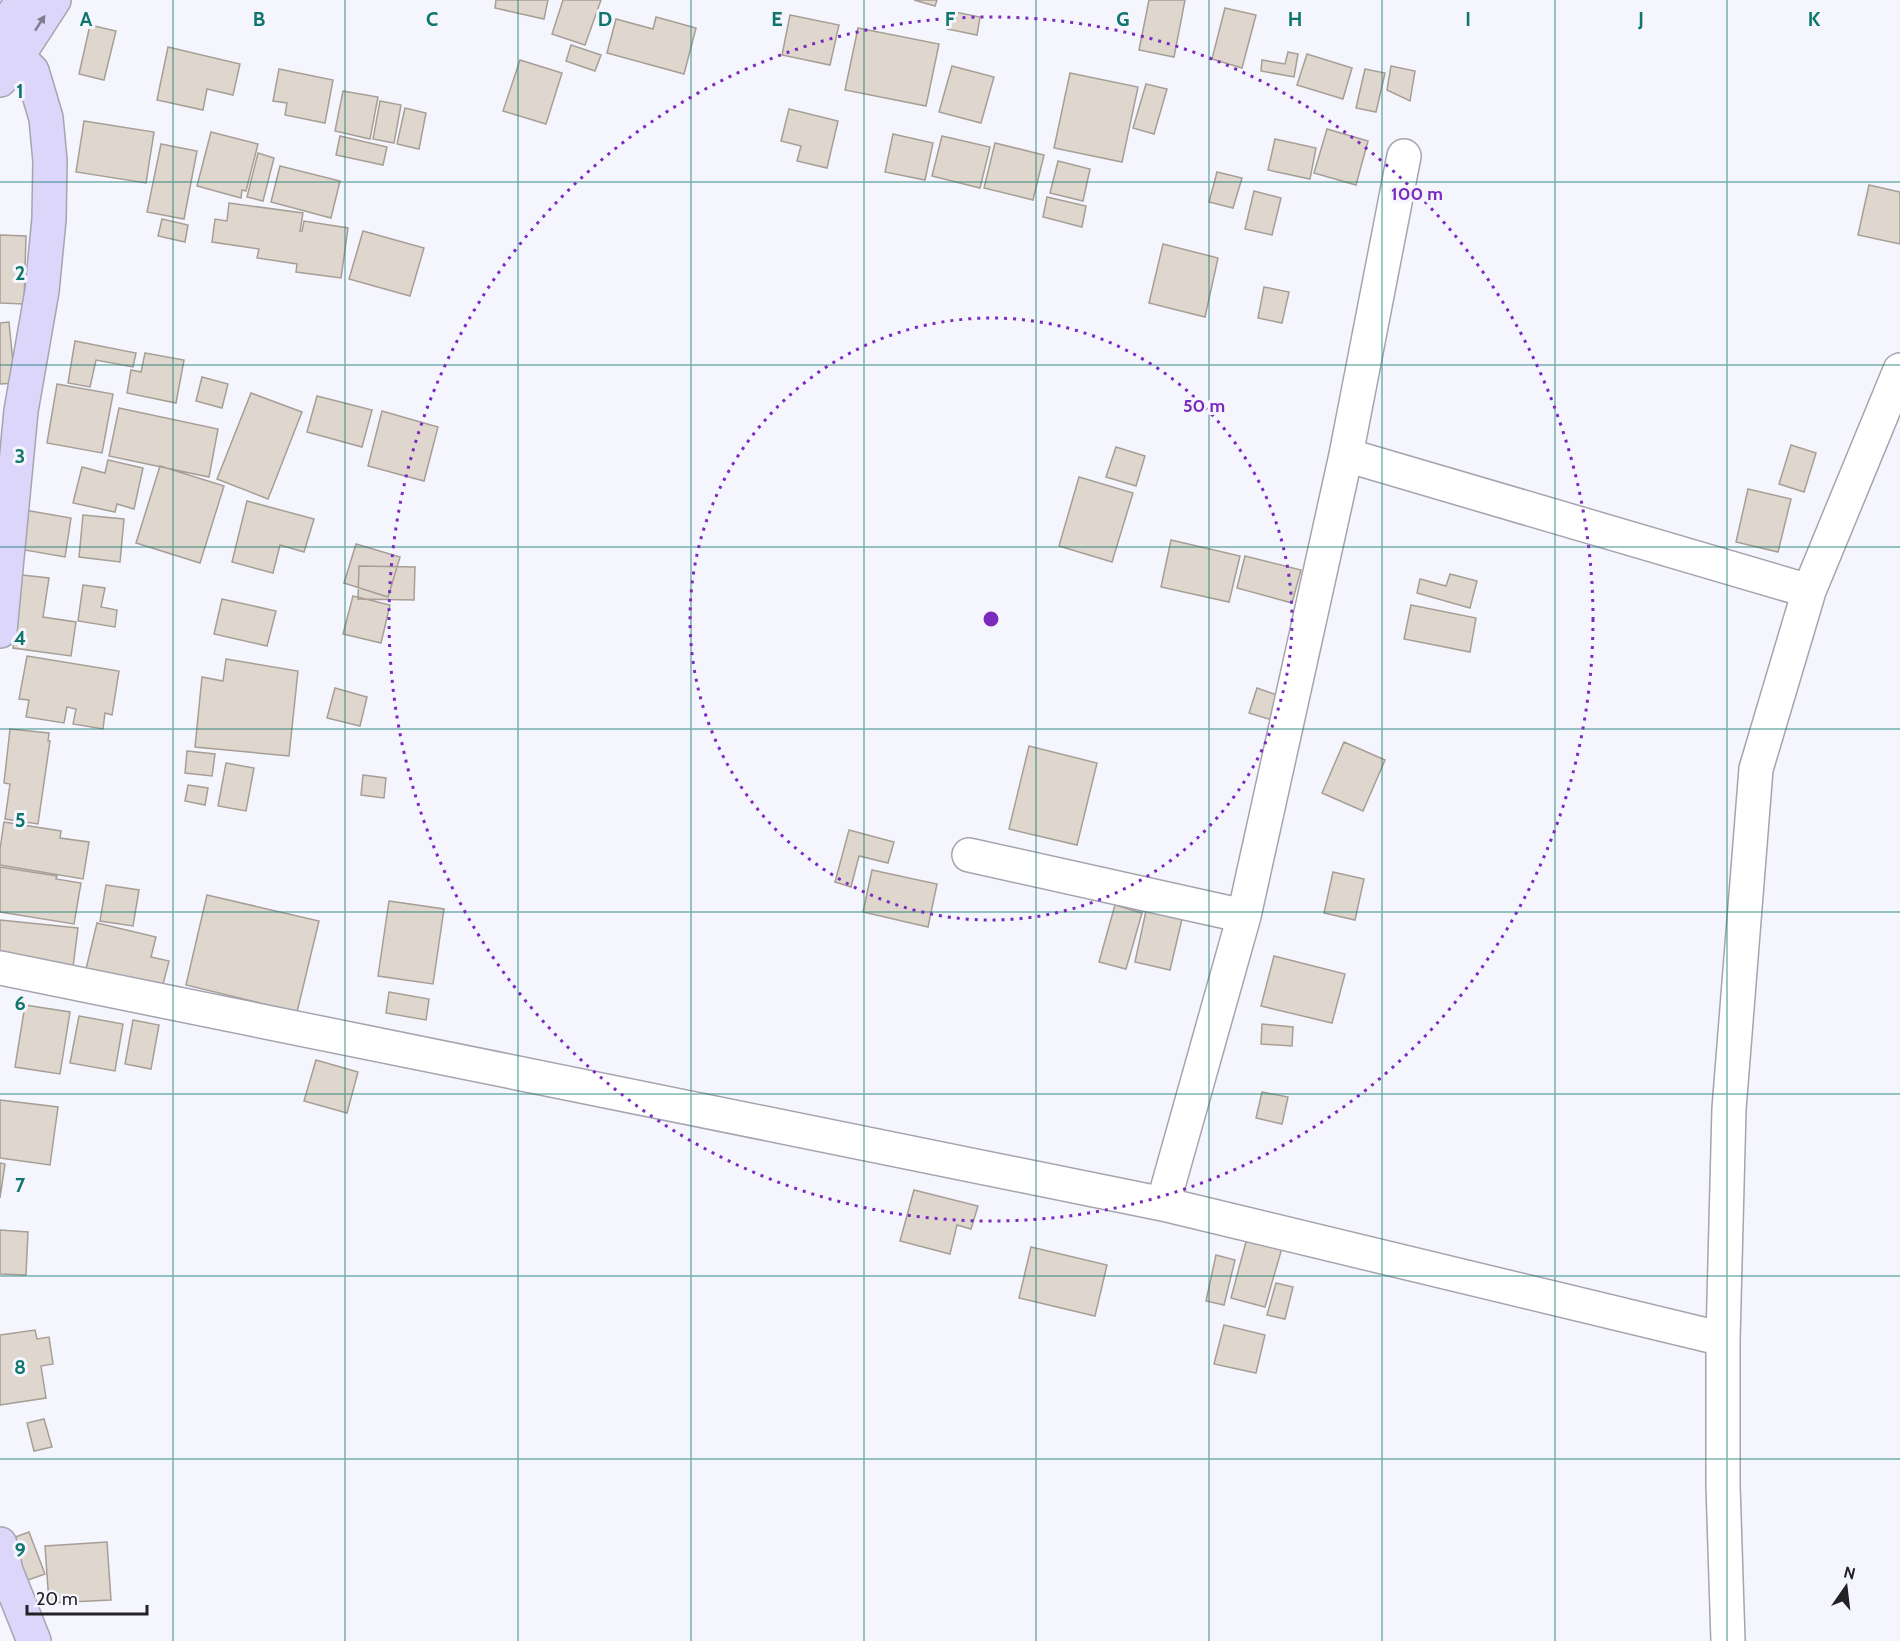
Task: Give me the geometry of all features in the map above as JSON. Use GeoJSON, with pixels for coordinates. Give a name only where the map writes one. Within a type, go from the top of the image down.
{"type":"FeatureCollection","features":[{"type":"Feature","properties":{"kind":"street"},"geometry":{"type":"LineString","coordinates":[[4,54],[23,0]]}},
{"type":"Feature","properties":{"kind":"street"},"geometry":{"type":"LineString","coordinates":[[4,54],[54,0]]}},
{"type":"Feature","properties":{"kind":"street"},"geometry":{"type":"LineString","coordinates":[[0,631],[21,411],[42,291],[49,219],[50,161],[46,118],[32,71],[4,54]]}},
{"type":"Feature","properties":{"kind":"street"},"geometry":{"type":"LineString","coordinates":[[1163,1204],[1244,916],[1346,455],[1404,156]]}},
{"type":"Feature","properties":{"kind":"street"},"geometry":{"type":"LineString","coordinates":[[1728,1641],[1723,1485],[1723,1339],[1729,1109],[1756,769],[1809,591],[1900,370]]}},
{"type":"Feature","properties":{"kind":"street"},"geometry":{"type":"LineString","coordinates":[[1346,455],[1809,591]]}},
{"type":"Feature","properties":{"kind":"street"},"geometry":{"type":"LineString","coordinates":[[969,855],[1244,916]]}},
{"type":"Feature","properties":{"kind":"street"},"geometry":{"type":"LineString","coordinates":[[0,968],[1163,1204],[1723,1339]]}},
{"type":"Feature","properties":{"kind":"street"},"geometry":{"type":"LineString","coordinates":[[0,1544],[6,1571],[34,1641]]}},
{"type":"Feature","properties":{"kind":"building"},"geometry":{"type":"Polygon","coordinates":[[[496,0],[548,0],[544,19],[495,8],[496,0]]]}},
{"type":"Feature","properties":{"kind":"building"},"geometry":{"type":"Polygon","coordinates":[[[563,0],[601,0],[585,45],[552,34],[563,0]]]}},
{"type":"Feature","properties":{"kind":"building"},"geometry":{"type":"Polygon","coordinates":[[[914,0],[937,0],[935,6],[914,0]]]}},
{"type":"Feature","properties":{"kind":"building"},"geometry":{"type":"Polygon","coordinates":[[[1149,0],[1185,0],[1174,57],[1139,50],[1149,0]]]}},
{"type":"Feature","properties":{"kind":"building"},"geometry":{"type":"Polygon","coordinates":[[[1225,8],[1256,15],[1242,68],[1212,59],[1225,8]]]}},
{"type":"Feature","properties":{"kind":"building"},"geometry":{"type":"Polygon","coordinates":[[[950,11],[980,17],[977,35],[947,29],[950,11]]]}},
{"type":"Feature","properties":{"kind":"building"},"geometry":{"type":"Polygon","coordinates":[[[790,15],[839,25],[830,65],[782,55],[790,15]]]}},
{"type":"Feature","properties":{"kind":"building"},"geometry":{"type":"Polygon","coordinates":[[[656,17],[696,28],[684,74],[607,53],[616,19],[653,29],[656,17]]]}},
{"type":"Feature","properties":{"kind":"building"},"geometry":{"type":"Polygon","coordinates":[[[90,25],[116,31],[104,80],[79,74],[90,25]]]}},
{"type":"Feature","properties":{"kind":"building"},"geometry":{"type":"Polygon","coordinates":[[[858,28],[939,44],[926,106],[845,90],[858,28]]]}},
{"type":"Feature","properties":{"kind":"building"},"geometry":{"type":"Polygon","coordinates":[[[571,45],[601,55],[595,71],[566,61],[571,45]]]}},
{"type":"Feature","properties":{"kind":"building"},"geometry":{"type":"Polygon","coordinates":[[[168,47],[240,64],[233,95],[207,89],[203,110],[157,100],[168,47]]]}},
{"type":"Feature","properties":{"kind":"building"},"geometry":{"type":"Polygon","coordinates":[[[1288,52],[1298,54],[1294,77],[1261,71],[1262,60],[1285,64],[1288,52]]]}},
{"type":"Feature","properties":{"kind":"building"},"geometry":{"type":"Polygon","coordinates":[[[1307,54],[1352,68],[1343,99],[1297,85],[1307,54]]]}},
{"type":"Feature","properties":{"kind":"building"},"geometry":{"type":"Polygon","coordinates":[[[520,60],[562,73],[546,124],[503,111],[520,60]]]}},
{"type":"Feature","properties":{"kind":"building"},"geometry":{"type":"Polygon","coordinates":[[[952,66],[994,77],[981,123],[939,112],[952,66]]]}},
{"type":"Feature","properties":{"kind":"building"},"geometry":{"type":"Polygon","coordinates":[[[1391,66],[1415,71],[1410,101],[1387,90],[1391,66]]]}},
{"type":"Feature","properties":{"kind":"building"},"geometry":{"type":"Polygon","coordinates":[[[279,69],[333,80],[325,123],[285,115],[287,103],[273,101],[279,69]]]}},
{"type":"Feature","properties":{"kind":"building"},"geometry":{"type":"Polygon","coordinates":[[[1365,69],[1385,73],[1376,112],[1356,108],[1365,69]]]}},
{"type":"Feature","properties":{"kind":"building"},"geometry":{"type":"Polygon","coordinates":[[[1070,73],[1138,87],[1122,162],[1054,148],[1070,73]]]}},
{"type":"Feature","properties":{"kind":"building"},"geometry":{"type":"Polygon","coordinates":[[[1146,84],[1167,89],[1154,134],[1133,128],[1146,84]]]}},
{"type":"Feature","properties":{"kind":"building"},"geometry":{"type":"Polygon","coordinates":[[[343,91],[378,97],[370,139],[335,131],[343,91]]]}},
{"type":"Feature","properties":{"kind":"building"},"geometry":{"type":"Polygon","coordinates":[[[380,101],[401,105],[394,143],[373,139],[380,101]]]}},
{"type":"Feature","properties":{"kind":"building"},"geometry":{"type":"Polygon","coordinates":[[[405,108],[426,113],[419,149],[397,144],[405,108]]]}},
{"type":"Feature","properties":{"kind":"building"},"geometry":{"type":"Polygon","coordinates":[[[789,109],[838,121],[827,168],[797,161],[801,146],[781,141],[789,109]]]}},
{"type":"Feature","properties":{"kind":"building"},"geometry":{"type":"Polygon","coordinates":[[[84,121],[154,132],[146,183],[76,172],[84,121]]]}},
{"type":"Feature","properties":{"kind":"building"},"geometry":{"type":"Polygon","coordinates":[[[1327,129],[1368,141],[1356,185],[1314,173],[1327,129]]]}},
{"type":"Feature","properties":{"kind":"building"},"geometry":{"type":"Polygon","coordinates":[[[211,132],[258,144],[246,191],[242,190],[241,198],[197,186],[211,132]]]}},
{"type":"Feature","properties":{"kind":"building"},"geometry":{"type":"Polygon","coordinates":[[[893,134],[933,143],[925,180],[885,172],[893,134]]]}},
{"type":"Feature","properties":{"kind":"building"},"geometry":{"type":"Polygon","coordinates":[[[340,136],[387,147],[383,165],[336,155],[340,136]]]}},
{"type":"Feature","properties":{"kind":"building"},"geometry":{"type":"Polygon","coordinates":[[[942,136],[990,147],[980,188],[932,176],[942,136]]]}},
{"type":"Feature","properties":{"kind":"building"},"geometry":{"type":"Polygon","coordinates":[[[1275,139],[1316,148],[1310,179],[1268,170],[1275,139]]]}},
{"type":"Feature","properties":{"kind":"building"},"geometry":{"type":"Polygon","coordinates":[[[995,143],[1044,155],[1033,200],[984,188],[995,143]]]}},
{"type":"Feature","properties":{"kind":"building"},"geometry":{"type":"Polygon","coordinates":[[[161,144],[197,151],[184,219],[147,212],[161,144]]]}},
{"type":"Feature","properties":{"kind":"building"},"geometry":{"type":"Polygon","coordinates":[[[258,153],[274,158],[263,201],[247,197],[258,153]]]}},
{"type":"Feature","properties":{"kind":"building"},"geometry":{"type":"Polygon","coordinates":[[[1058,161],[1090,169],[1083,201],[1050,193],[1058,161]]]}},
{"type":"Feature","properties":{"kind":"building"},"geometry":{"type":"Polygon","coordinates":[[[280,166],[340,181],[331,218],[271,202],[280,166]]]}},
{"type":"Feature","properties":{"kind":"building"},"geometry":{"type":"Polygon","coordinates":[[[1217,172],[1242,178],[1233,208],[1209,202],[1217,172]]]}},
{"type":"Feature","properties":{"kind":"building"},"geometry":{"type":"Polygon","coordinates":[[[1869,185],[1900,192],[1900,244],[1858,235],[1869,185]]]}},
{"type":"Feature","properties":{"kind":"building"},"geometry":{"type":"Polygon","coordinates":[[[1254,191],[1281,198],[1272,235],[1245,229],[1254,191]]]}},
{"type":"Feature","properties":{"kind":"building"},"geometry":{"type":"Polygon","coordinates":[[[1047,197],[1086,206],[1082,227],[1043,217],[1047,197]]]}},
{"type":"Feature","properties":{"kind":"building"},"geometry":{"type":"Polygon","coordinates":[[[229,203],[303,213],[300,231],[302,231],[304,221],[348,228],[341,278],[296,272],[297,264],[257,258],[259,249],[212,242],[215,219],[227,221],[229,203]]]}},
{"type":"Feature","properties":{"kind":"building"},"geometry":{"type":"Polygon","coordinates":[[[162,219],[188,225],[185,242],[158,236],[162,219]]]}},
{"type":"Feature","properties":{"kind":"building"},"geometry":{"type":"Polygon","coordinates":[[[363,231],[424,248],[410,296],[349,279],[363,231]]]}},
{"type":"Feature","properties":{"kind":"building"},"geometry":{"type":"Polygon","coordinates":[[[0,235],[26,236],[24,304],[0,303],[0,235]]]}},
{"type":"Feature","properties":{"kind":"building"},"geometry":{"type":"Polygon","coordinates":[[[1163,244],[1218,258],[1205,317],[1149,303],[1163,244]]]}},
{"type":"Feature","properties":{"kind":"building"},"geometry":{"type":"Polygon","coordinates":[[[1264,287],[1289,292],[1282,323],[1258,318],[1264,287]]]}},
{"type":"Feature","properties":{"kind":"building"},"geometry":{"type":"Polygon","coordinates":[[[9,322],[15,383],[0,384],[0,323],[9,322]]]}},
{"type":"Feature","properties":{"kind":"building"},"geometry":{"type":"Polygon","coordinates":[[[75,341],[136,353],[133,367],[96,360],[90,387],[68,383],[75,341]]]}},
{"type":"Feature","properties":{"kind":"building"},"geometry":{"type":"Polygon","coordinates":[[[145,353],[184,360],[176,403],[127,393],[131,370],[141,372],[145,353]]]}},
{"type":"Feature","properties":{"kind":"building"},"geometry":{"type":"Polygon","coordinates":[[[202,377],[228,384],[222,408],[196,401],[202,377]]]}},
{"type":"Feature","properties":{"kind":"building"},"geometry":{"type":"Polygon","coordinates":[[[57,384],[113,394],[102,453],[47,443],[57,384]]]}},
{"type":"Feature","properties":{"kind":"building"},"geometry":{"type":"Polygon","coordinates":[[[251,393],[302,412],[268,499],[217,479],[251,393]]]}},
{"type":"Feature","properties":{"kind":"building"},"geometry":{"type":"Polygon","coordinates":[[[317,396],[372,410],[362,447],[307,432],[317,396]]]}},
{"type":"Feature","properties":{"kind":"building"},"geometry":{"type":"Polygon","coordinates":[[[119,408],[218,429],[209,477],[109,456],[119,408]]]}},
{"type":"Feature","properties":{"kind":"building"},"geometry":{"type":"Polygon","coordinates":[[[382,411],[438,427],[424,481],[368,466],[382,411]]]}},
{"type":"Feature","properties":{"kind":"building"},"geometry":{"type":"Polygon","coordinates":[[[1791,445],[1816,453],[1804,492],[1779,484],[1791,445]]]}},
{"type":"Feature","properties":{"kind":"building"},"geometry":{"type":"Polygon","coordinates":[[[1116,447],[1145,456],[1136,486],[1106,477],[1116,447]]]}},
{"type":"Feature","properties":{"kind":"building"},"geometry":{"type":"Polygon","coordinates":[[[108,460],[143,468],[134,509],[117,504],[115,512],[73,503],[82,467],[105,473],[108,460]]]}},
{"type":"Feature","properties":{"kind":"building"},"geometry":{"type":"Polygon","coordinates":[[[160,466],[224,486],[200,563],[136,543],[160,466]]]}},
{"type":"Feature","properties":{"kind":"building"},"geometry":{"type":"Polygon","coordinates":[[[1079,477],[1133,493],[1112,562],[1059,546],[1079,477]]]}},
{"type":"Feature","properties":{"kind":"building"},"geometry":{"type":"Polygon","coordinates":[[[1748,489],[1791,499],[1778,552],[1736,542],[1748,489]]]}},
{"type":"Feature","properties":{"kind":"building"},"geometry":{"type":"Polygon","coordinates":[[[247,501],[314,519],[304,552],[280,545],[273,573],[232,562],[247,501]]]}},
{"type":"Feature","properties":{"kind":"building"},"geometry":{"type":"Polygon","coordinates":[[[19,509],[71,518],[65,557],[13,548],[19,509]]]}},
{"type":"Feature","properties":{"kind":"building"},"geometry":{"type":"Polygon","coordinates":[[[83,515],[124,519],[120,562],[79,557],[83,515]]]}},
{"type":"Feature","properties":{"kind":"building"},"geometry":{"type":"Polygon","coordinates":[[[1171,540],[1240,556],[1229,602],[1161,587],[1171,540]]]}},
{"type":"Feature","properties":{"kind":"building"},"geometry":{"type":"Polygon","coordinates":[[[356,544],[400,557],[388,597],[344,583],[356,544]]]}},
{"type":"Feature","properties":{"kind":"building"},"geometry":{"type":"Polygon","coordinates":[[[1245,556],[1301,570],[1292,603],[1237,588],[1245,556]]]}},
{"type":"Feature","properties":{"kind":"building"},"geometry":{"type":"Polygon","coordinates":[[[359,566],[415,567],[414,600],[358,599],[359,566]]]}},
{"type":"Feature","properties":{"kind":"building"},"geometry":{"type":"Polygon","coordinates":[[[1450,574],[1477,581],[1470,608],[1417,593],[1420,579],[1446,586],[1450,574]]]}},
{"type":"Feature","properties":{"kind":"building"},"geometry":{"type":"Polygon","coordinates":[[[22,575],[49,578],[43,617],[76,622],[71,656],[13,648],[22,575]]]}},
{"type":"Feature","properties":{"kind":"building"},"geometry":{"type":"Polygon","coordinates":[[[83,585],[105,588],[101,607],[117,610],[115,627],[78,621],[83,585]]]}},
{"type":"Feature","properties":{"kind":"building"},"geometry":{"type":"Polygon","coordinates":[[[353,596],[390,605],[381,643],[343,634],[353,596]]]}},
{"type":"Feature","properties":{"kind":"building"},"geometry":{"type":"Polygon","coordinates":[[[222,599],[276,611],[267,646],[214,634],[222,599]]]}},
{"type":"Feature","properties":{"kind":"building"},"geometry":{"type":"Polygon","coordinates":[[[1411,605],[1476,618],[1470,652],[1404,639],[1411,605]]]}},
{"type":"Feature","properties":{"kind":"building"},"geometry":{"type":"Polygon","coordinates":[[[27,656],[119,671],[112,715],[105,713],[103,729],[73,724],[76,709],[67,707],[64,723],[26,717],[29,700],[19,699],[27,656]]]}},
{"type":"Feature","properties":{"kind":"building"},"geometry":{"type":"Polygon","coordinates":[[[226,659],[298,671],[289,756],[195,747],[202,677],[223,681],[226,659]]]}},
{"type":"Feature","properties":{"kind":"building"},"geometry":{"type":"Polygon","coordinates":[[[335,688],[367,697],[360,726],[327,718],[335,688]]]}},
{"type":"Feature","properties":{"kind":"building"},"geometry":{"type":"Polygon","coordinates":[[[1257,688],[1280,696],[1272,720],[1249,713],[1257,688]]]}},
{"type":"Feature","properties":{"kind":"building"},"geometry":{"type":"Polygon","coordinates":[[[10,729],[49,733],[48,741],[50,741],[38,824],[5,819],[10,784],[4,783],[10,729]]]}},
{"type":"Feature","properties":{"kind":"building"},"geometry":{"type":"Polygon","coordinates":[[[1344,742],[1385,760],[1363,811],[1322,793],[1344,742]]]}},
{"type":"Feature","properties":{"kind":"building"},"geometry":{"type":"Polygon","coordinates":[[[1029,746],[1097,763],[1077,845],[1009,829],[1029,746]]]}},
{"type":"Feature","properties":{"kind":"building"},"geometry":{"type":"Polygon","coordinates":[[[187,751],[215,754],[212,776],[185,773],[187,751]]]}},
{"type":"Feature","properties":{"kind":"building"},"geometry":{"type":"Polygon","coordinates":[[[226,763],[254,768],[246,811],[218,806],[226,763]]]}},
{"type":"Feature","properties":{"kind":"building"},"geometry":{"type":"Polygon","coordinates":[[[363,775],[386,778],[384,798],[361,795],[363,775]]]}},
{"type":"Feature","properties":{"kind":"building"},"geometry":{"type":"Polygon","coordinates":[[[188,785],[208,788],[205,805],[185,801],[188,785]]]}},
{"type":"Feature","properties":{"kind":"building"},"geometry":{"type":"Polygon","coordinates":[[[4,822],[61,831],[60,838],[89,842],[83,879],[0,865],[4,822]]]}},
{"type":"Feature","properties":{"kind":"building"},"geometry":{"type":"Polygon","coordinates":[[[849,830],[894,842],[888,863],[859,856],[851,887],[835,882],[849,830]]]}},
{"type":"Feature","properties":{"kind":"building"},"geometry":{"type":"Polygon","coordinates":[[[0,867],[57,876],[56,879],[81,883],[74,924],[0,912],[0,867]]]}},
{"type":"Feature","properties":{"kind":"building"},"geometry":{"type":"Polygon","coordinates":[[[872,870],[937,884],[928,927],[863,912],[872,870]]]}},
{"type":"Feature","properties":{"kind":"building"},"geometry":{"type":"Polygon","coordinates":[[[1333,872],[1364,879],[1355,920],[1324,913],[1333,872]]]}},
{"type":"Feature","properties":{"kind":"building"},"geometry":{"type":"Polygon","coordinates":[[[106,885],[139,890],[133,926],[100,921],[106,885]]]}},
{"type":"Feature","properties":{"kind":"building"},"geometry":{"type":"Polygon","coordinates":[[[207,895],[319,921],[297,1012],[186,985],[207,895]]]}},
{"type":"Feature","properties":{"kind":"building"},"geometry":{"type":"Polygon","coordinates":[[[389,901],[444,909],[433,984],[378,976],[389,901]]]}},
{"type":"Feature","properties":{"kind":"building"},"geometry":{"type":"Polygon","coordinates":[[[1115,905],[1142,913],[1126,969],[1099,962],[1115,905]]]}},
{"type":"Feature","properties":{"kind":"building"},"geometry":{"type":"Polygon","coordinates":[[[1146,911],[1182,919],[1170,970],[1135,962],[1146,911]]]}},
{"type":"Feature","properties":{"kind":"building"},"geometry":{"type":"Polygon","coordinates":[[[0,920],[78,928],[73,967],[0,956],[0,920]]]}},
{"type":"Feature","properties":{"kind":"building"},"geometry":{"type":"Polygon","coordinates":[[[97,923],[156,937],[151,957],[169,961],[162,988],[86,969],[97,923]]]}},
{"type":"Feature","properties":{"kind":"building"},"geometry":{"type":"Polygon","coordinates":[[[1274,956],[1345,974],[1332,1023],[1261,1006],[1274,956]]]}},
{"type":"Feature","properties":{"kind":"building"},"geometry":{"type":"Polygon","coordinates":[[[389,992],[429,999],[426,1020],[386,1013],[389,992]]]}},
{"type":"Feature","properties":{"kind":"building"},"geometry":{"type":"Polygon","coordinates":[[[25,1005],[70,1012],[60,1074],[15,1067],[25,1005]]]}},
{"type":"Feature","properties":{"kind":"building"},"geometry":{"type":"Polygon","coordinates":[[[79,1016],[123,1024],[115,1071],[70,1063],[79,1016]]]}},
{"type":"Feature","properties":{"kind":"building"},"geometry":{"type":"Polygon","coordinates":[[[133,1020],[159,1025],[151,1069],[125,1064],[133,1020]]]}},
{"type":"Feature","properties":{"kind":"building"},"geometry":{"type":"Polygon","coordinates":[[[1262,1024],[1293,1027],[1292,1046],[1261,1044],[1262,1024]]]}},
{"type":"Feature","properties":{"kind":"building"},"geometry":{"type":"Polygon","coordinates":[[[316,1060],[358,1072],[347,1113],[304,1101],[316,1060]]]}},
{"type":"Feature","properties":{"kind":"building"},"geometry":{"type":"Polygon","coordinates":[[[1262,1092],[1288,1097],[1282,1124],[1256,1118],[1262,1092]]]}},
{"type":"Feature","properties":{"kind":"building"},"geometry":{"type":"Polygon","coordinates":[[[0,1100],[58,1107],[50,1165],[0,1158],[0,1100]]]}},
{"type":"Feature","properties":{"kind":"building"},"geometry":{"type":"Polygon","coordinates":[[[0,1163],[5,1164],[0,1198],[0,1163]]]}},
{"type":"Feature","properties":{"kind":"building"},"geometry":{"type":"Polygon","coordinates":[[[914,1190],[978,1206],[971,1229],[957,1225],[950,1254],[900,1241],[914,1190]]]}},
{"type":"Feature","properties":{"kind":"building"},"geometry":{"type":"Polygon","coordinates":[[[0,1230],[28,1232],[26,1275],[0,1274],[0,1230]]]}},
{"type":"Feature","properties":{"kind":"building"},"geometry":{"type":"Polygon","coordinates":[[[1247,1238],[1282,1248],[1265,1307],[1231,1298],[1247,1238]]]}},
{"type":"Feature","properties":{"kind":"building"},"geometry":{"type":"Polygon","coordinates":[[[1031,1247],[1107,1265],[1095,1316],[1019,1298],[1031,1247]]]}},
{"type":"Feature","properties":{"kind":"building"},"geometry":{"type":"Polygon","coordinates":[[[1216,1255],[1235,1260],[1224,1305],[1206,1301],[1216,1255]]]}},
{"type":"Feature","properties":{"kind":"building"},"geometry":{"type":"Polygon","coordinates":[[[1276,1283],[1293,1287],[1285,1319],[1267,1315],[1276,1283]]]}},
{"type":"Feature","properties":{"kind":"building"},"geometry":{"type":"Polygon","coordinates":[[[1224,1325],[1265,1335],[1256,1373],[1214,1364],[1224,1325]]]}},
{"type":"Feature","properties":{"kind":"building"},"geometry":{"type":"Polygon","coordinates":[[[35,1330],[37,1339],[49,1337],[53,1364],[41,1366],[46,1398],[0,1405],[0,1335],[35,1330]]]}},
{"type":"Feature","properties":{"kind":"building"},"geometry":{"type":"Polygon","coordinates":[[[44,1419],[52,1447],[34,1451],[27,1423],[44,1419]]]}},
{"type":"Feature","properties":{"kind":"building"},"geometry":{"type":"Polygon","coordinates":[[[29,1532],[45,1574],[25,1581],[10,1539],[29,1532]]]}},
{"type":"Feature","properties":{"kind":"building"},"geometry":{"type":"Polygon","coordinates":[[[107,1542],[111,1600],[49,1603],[45,1546],[107,1542]]]}}]}
